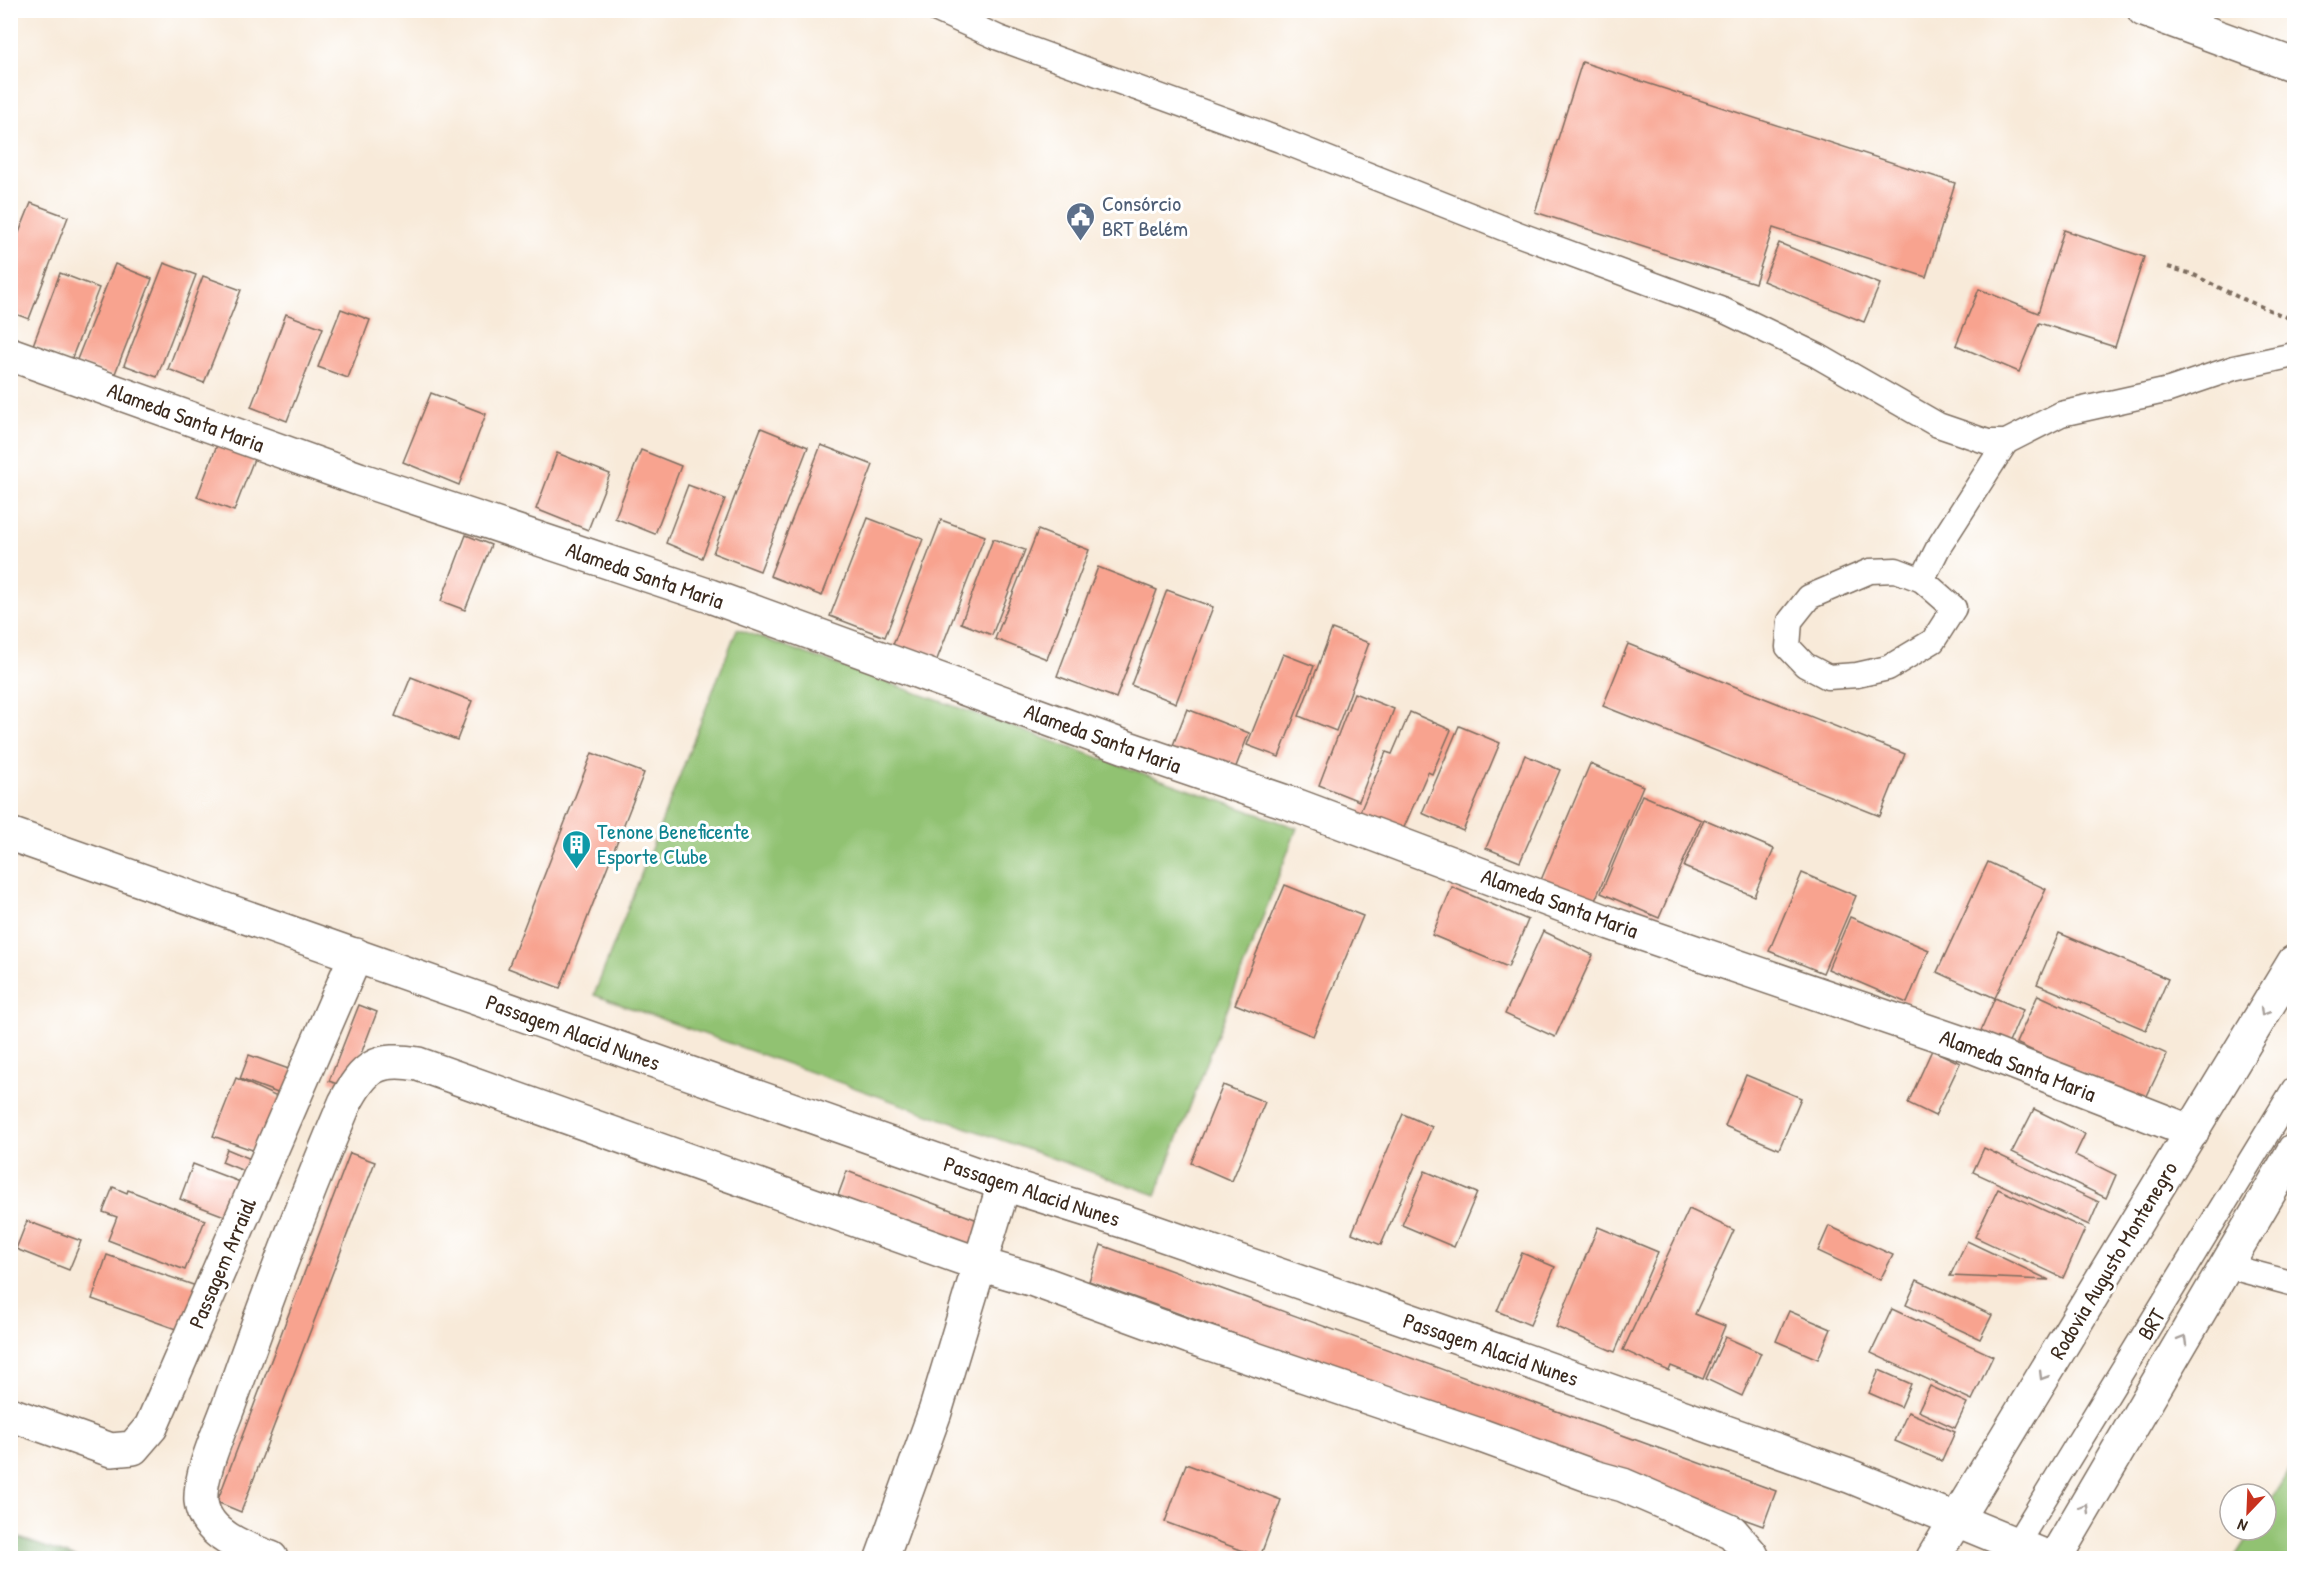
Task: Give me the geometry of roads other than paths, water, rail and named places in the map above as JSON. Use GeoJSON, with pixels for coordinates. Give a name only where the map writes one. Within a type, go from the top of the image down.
{"type":"FeatureCollection","features":[{"type":"Feature","properties":{"kind":"street"},"geometry":{"type":"LineString","coordinates":[[2144,10],[2295,65]]}},
{"type":"Feature","properties":{"kind":"street","name":"Alameda Santa Maria"},"geometry":{"type":"LineString","coordinates":[[10,354],[359,479],[710,596],[1128,748],[1298,806],[1610,922],[1974,1047],[2192,1132]]}},
{"type":"Feature","properties":{"kind":"street","name":"Passagem Alacid Nunes"},"geometry":{"type":"LineString","coordinates":[[10,834],[1004,1184],[1126,1222],[1521,1359],[1852,1477],[1956,1519],[2012,1552],[2049,1558]]}},
{"type":"Feature","properties":{"kind":"street","name":"Passagem Arraial"},"geometry":{"type":"LineString","coordinates":[[10,1414],[111,1450],[133,1448],[151,1427],[356,955]]}},
{"type":"Feature","properties":{"kind":"street","name":"Rodovia Augusto Montenegro"},"geometry":{"type":"LineString","coordinates":[[1933,1558],[2295,962]]}},
{"type":"Feature","properties":{"kind":"street"},"geometry":{"type":"LineString","coordinates":[[271,1558],[230,1540],[209,1522],[201,1501],[206,1470],[252,1342],[345,1103],[356,1082],[371,1068],[380,1062],[403,1061],[418,1064],[979,1264],[1034,1280],[1190,1337],[1482,1436],[1594,1477],[1623,1485],[1732,1532],[1753,1558]]}},
{"type":"Feature","properties":{"kind":"street"},"geometry":{"type":"LineString","coordinates":[[2055,1558],[2295,1150]]}},
{"type":"Feature","properties":{"kind":"street"},"geometry":{"type":"LineString","coordinates":[[882,1558],[935,1412],[1004,1184]]}},
{"type":"Feature","properties":{"kind":"lane"},"geometry":{"type":"LineString","coordinates":[[937,10],[999,38],[1280,140],[1725,312],[1818,356],[1938,425],[1988,442],[2006,442],[2061,414],[2169,390],[2234,368],[2295,355]]}},
{"type":"Feature","properties":{"kind":"lane"},"geometry":{"type":"LineString","coordinates":[[1923,580],[1938,548],[2006,442]]}},
{"type":"Feature","properties":{"kind":"lane"},"geometry":{"type":"LineString","coordinates":[[1896,570],[1923,580],[1954,608],[1933,640],[1888,668],[1857,675],[1828,677],[1805,665],[1788,647],[1790,621],[1809,597],[1870,571],[1896,570]]}},
{"type":"Feature","properties":{"kind":"lane","name":"BRT"},"geometry":{"type":"LineString","coordinates":[[2012,1552],[2295,1089]]}},
{"type":"Feature","properties":{"kind":"lane"},"geometry":{"type":"LineString","coordinates":[[2227,1266],[2295,1284]]}},
{"type":"Feature","properties":{"kind":"place","name":"Consórcio BRT Belém"},"geometry":{"type":"Point","coordinates":[1081,242]}},
{"type":"Feature","properties":{"kind":"place","name":"Tenone Beneficente Esporte Clube"},"geometry":{"type":"Point","coordinates":[576,870]}}]}
